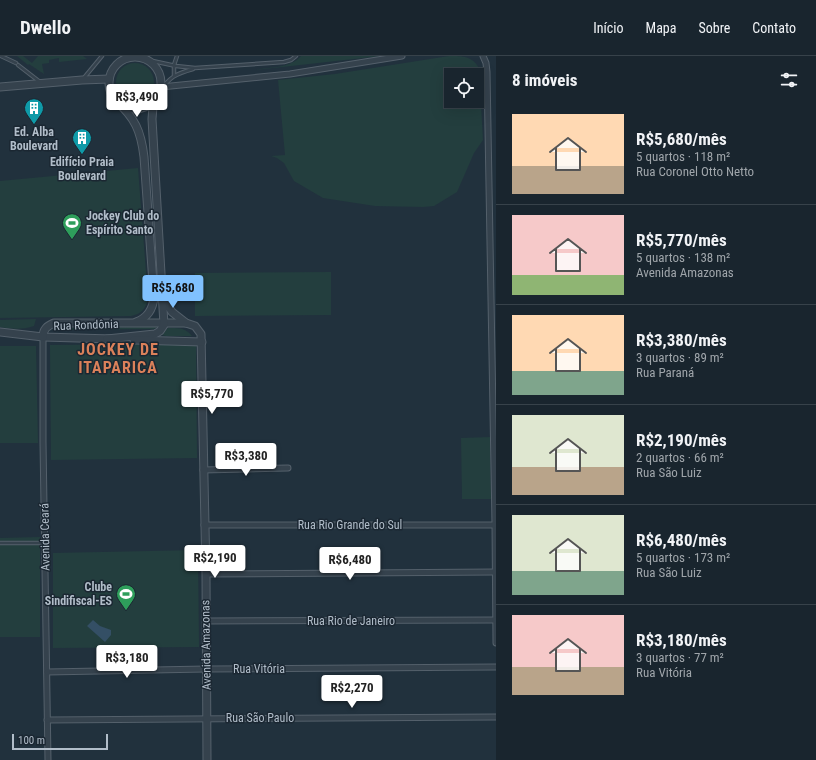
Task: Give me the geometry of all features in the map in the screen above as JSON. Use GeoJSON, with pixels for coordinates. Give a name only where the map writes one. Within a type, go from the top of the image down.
{"type":"FeatureCollection","features":[{"type":"Feature","properties":{"kind":"street"},"geometry":{"type":"LineString","coordinates":[[161,88],[290,74],[402,56]]}},
{"type":"Feature","properties":{"kind":"street"},"geometry":{"type":"LineString","coordinates":[[482,56],[487,67],[496,643]]}},
{"type":"Feature","properties":{"kind":"street"},"geometry":{"type":"LineString","coordinates":[[107,339],[155,334],[162,329],[165,323],[152,119],[152,107],[161,88],[161,81],[158,71],[148,60],[137,57],[125,57],[113,69],[109,79],[111,93],[116,101],[129,112],[135,123],[143,146],[154,297],[153,305],[149,312],[142,319],[134,323]]}},
{"type":"Feature","properties":{"kind":"street"},"geometry":{"type":"LineString","coordinates":[[0,88],[82,80],[109,79]]}},
{"type":"Feature","properties":{"kind":"street"},"geometry":{"type":"LineString","coordinates":[[116,101],[126,107],[136,109],[147,106],[155,99]]}},
{"type":"Feature","properties":{"kind":"street","name":"Avenida Amazonas"},"geometry":{"type":"LineString","coordinates":[[163,297],[172,312],[186,323],[192,324],[197,328],[201,334],[202,342],[206,574],[207,760]]}},
{"type":"Feature","properties":{"kind":"street","name":"Rua Rondônia"},"geometry":{"type":"LineString","coordinates":[[43,337],[45,330],[49,325],[54,323],[186,323]]}},
{"type":"Feature","properties":{"kind":"street","name":"Rua Rondônia"},"geometry":{"type":"LineString","coordinates":[[0,332],[43,337],[202,342]]}},
{"type":"Feature","properties":{"kind":"street","name":"Avenida Ceará"},"geometry":{"type":"LineString","coordinates":[[43,337],[48,760]]}},
{"type":"Feature","properties":{"kind":"street"},"geometry":{"type":"LineString","coordinates":[[204,470],[288,468]]}},
{"type":"Feature","properties":{"kind":"street","name":"Rua Rio Grande do Sul"},"geometry":{"type":"LineString","coordinates":[[204,525],[495,524]]}},
{"type":"Feature","properties":{"kind":"street"},"geometry":{"type":"LineString","coordinates":[[206,574],[495,572]]}},
{"type":"Feature","properties":{"kind":"street","name":"Rua Rio de Janeiro"},"geometry":{"type":"LineString","coordinates":[[206,621],[496,620]]}},
{"type":"Feature","properties":{"kind":"street","name":"Rua Vitória"},"geometry":{"type":"LineString","coordinates":[[47,672],[206,669],[496,667]]}},
{"type":"Feature","properties":{"kind":"street","name":"Rua São Paulo"},"geometry":{"type":"LineString","coordinates":[[47,720],[496,717]]}},
{"type":"Feature","properties":{"kind":"lane"},"geometry":{"type":"LineString","coordinates":[[0,56],[17,64],[42,84]]}},
{"type":"Feature","properties":{"kind":"lane"},"geometry":{"type":"LineString","coordinates":[[82,80],[102,56]]}},
{"type":"Feature","properties":{"kind":"lane"},"geometry":{"type":"LineString","coordinates":[[174,75],[174,65],[177,56]]}},
{"type":"Feature","properties":{"kind":"lane"},"geometry":{"type":"LineString","coordinates":[[148,60],[195,68],[284,62],[291,60],[296,56]]}},
{"type":"Feature","properties":{"kind":"lane"},"geometry":{"type":"LineString","coordinates":[[161,88],[174,75],[195,68]]}},
{"type":"Feature","properties":{"kind":"lane"},"geometry":{"type":"LineString","coordinates":[[0,543],[45,543]]}},
{"type":"Feature","properties":{"kind":"green space"},"geometry":{"type":"Polygon","coordinates":[[[17,56],[23,56],[32,63],[38,56],[83,56],[87,59],[59,62],[59,58],[49,60],[49,63],[42,64],[44,74],[29,64],[28,65],[17,56]]]}},
{"type":"Feature","properties":{"kind":"green space"},"geometry":{"type":"Polygon","coordinates":[[[301,56],[381,56],[255,70],[286,65],[297,60],[301,56]]]}},
{"type":"Feature","properties":{"kind":"green space"},"geometry":{"type":"Polygon","coordinates":[[[449,56],[467,58],[473,61],[479,68],[444,68],[444,108],[481,108],[483,140],[474,153],[457,192],[434,206],[375,206],[323,198],[294,181],[284,163],[271,156],[285,155],[278,80],[335,74],[449,56]]]}},
{"type":"Feature","properties":{"kind":"green space"},"geometry":{"type":"Polygon","coordinates":[[[135,63],[145,66],[151,72],[154,82],[151,92],[145,98],[135,101],[125,98],[119,92],[116,82],[119,72],[125,66],[135,63]]]}},
{"type":"Feature","properties":{"kind":"green space","name":"Jockey Club do Espírito Santo"},"geometry":{"type":"Polygon","coordinates":[[[138,168],[148,298],[146,305],[142,310],[138,314],[131,316],[0,318],[0,181],[138,168]]]}},
{"type":"Feature","properties":{"kind":"green space"},"geometry":{"type":"Polygon","coordinates":[[[331,272],[331,315],[195,316],[195,273],[331,272]]]}},
{"type":"Feature","properties":{"kind":"green space"},"geometry":{"type":"Polygon","coordinates":[[[36,319],[34,326],[30,327],[17,329],[0,327],[0,320],[36,319]]]}},
{"type":"Feature","properties":{"kind":"green space"},"geometry":{"type":"Polygon","coordinates":[[[157,327],[154,329],[52,330],[55,328],[157,327]]]}},
{"type":"Feature","properties":{"kind":"green space"},"geometry":{"type":"Polygon","coordinates":[[[168,328],[178,328],[187,331],[192,336],[162,335],[168,328]]]}},
{"type":"Feature","properties":{"kind":"green space"},"geometry":{"type":"Polygon","coordinates":[[[196,344],[197,458],[51,460],[50,345],[196,344]]]}},
{"type":"Feature","properties":{"kind":"green space"},"geometry":{"type":"Polygon","coordinates":[[[0,346],[36,346],[38,443],[0,443],[0,346]]]}},
{"type":"Feature","properties":{"kind":"green space"},"geometry":{"type":"Polygon","coordinates":[[[490,437],[491,499],[462,499],[461,438],[490,437]]]}},
{"type":"Feature","properties":{"kind":"green space"},"geometry":{"type":"Polygon","coordinates":[[[40,537],[40,637],[0,637],[0,538],[40,537]]]}},
{"type":"Feature","properties":{"kind":"green space","name":"Clube Sindifiscal-ES"},"geometry":{"type":"Polygon","coordinates":[[[198,550],[199,647],[53,648],[53,553],[198,550]]]}},
{"type":"Feature","properties":{"kind":"water"},"geometry":{"type":"Polygon","coordinates":[[[93,620],[100,626],[111,630],[111,635],[105,642],[87,626],[93,620]]]}},
{"type":"Feature","properties":{"kind":"place","name":"Ed. Alba Boulevard"},"geometry":{"type":"Point","coordinates":[34,125]}},
{"type":"Feature","properties":{"kind":"place","name":"Edifício Praia Boulevard"},"geometry":{"type":"Point","coordinates":[82,155]}},
{"type":"Feature","properties":{"kind":"place","name":"Jockey Club do Espírito Santo"},"geometry":{"type":"Point","coordinates":[72,240]}},
{"type":"Feature","properties":{"kind":"place","name":"Clube Sindifiscal-ES"},"geometry":{"type":"Point","coordinates":[126,611]}},
{"type":"Feature","properties":{"kind":"district","name":"JOCKEY DE ITAPARICA"},"geometry":{"type":"Point","coordinates":[118,358]}}]}
